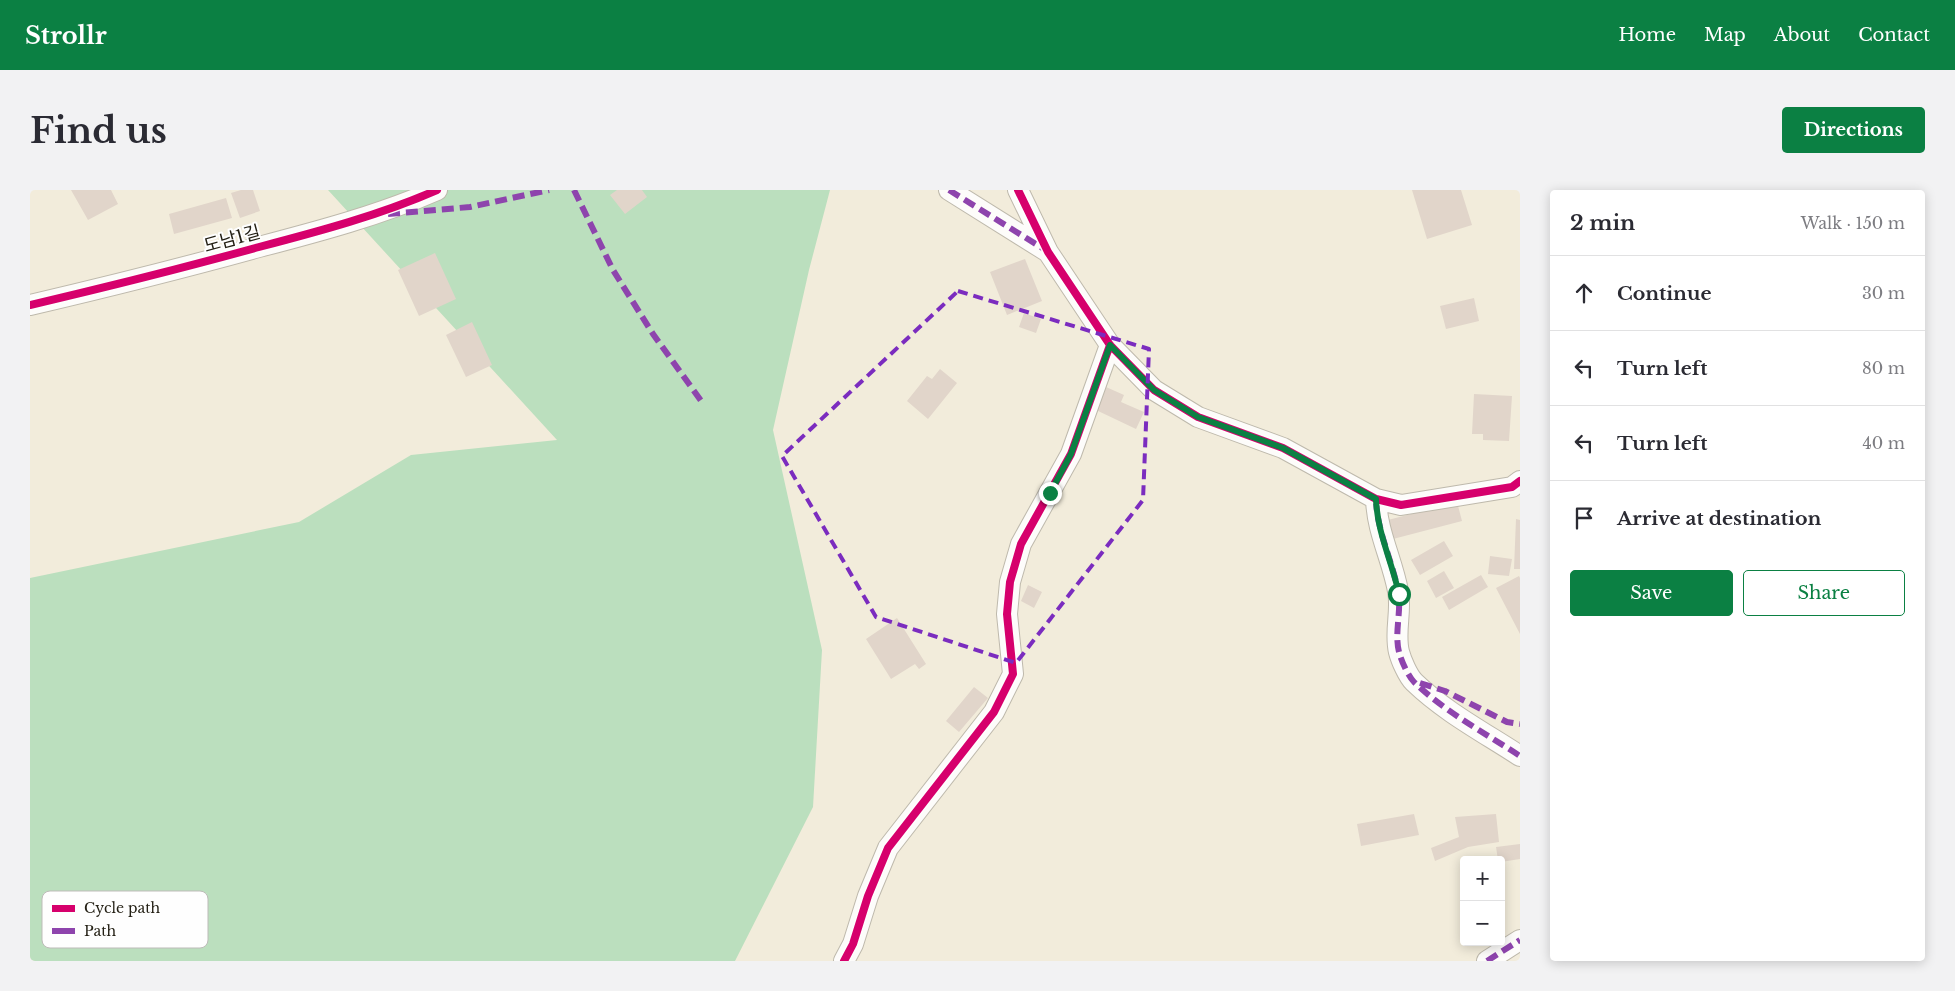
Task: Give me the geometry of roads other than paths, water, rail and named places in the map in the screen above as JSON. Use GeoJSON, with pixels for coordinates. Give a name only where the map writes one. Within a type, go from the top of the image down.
{"type":"FeatureCollection","features":[{"type":"Feature","properties":{"kind":"street","name":"도남1길"},"geometry":{"type":"LineString","coordinates":[[30,305],[149,277],[286,240],[399,207],[437,190]]}},
{"type":"Feature","properties":{"kind":"street"},"geometry":{"type":"LineString","coordinates":[[949,190],[1048,252]]}},
{"type":"Feature","properties":{"kind":"street"},"geometry":{"type":"LineString","coordinates":[[1018,190],[1048,252],[1110,345],[1154,390],[1198,417],[1283,448],[1376,499],[1401,505],[1512,486],[1520,481]]}},
{"type":"Feature","properties":{"kind":"street"},"geometry":{"type":"LineString","coordinates":[[844,961],[853,944],[868,896],[888,848],[994,712],[1013,674],[1007,614],[1010,582],[1021,544],[1071,454],[1110,345]]}},
{"type":"Feature","properties":{"kind":"street"},"geometry":{"type":"LineString","coordinates":[[1376,499],[1377,520],[1399,594],[1397,624],[1399,652],[1412,681],[1452,711],[1520,756]]}},
{"type":"Feature","properties":{"kind":"street"},"geometry":{"type":"LineString","coordinates":[[1487,961],[1520,940]]}}]}
